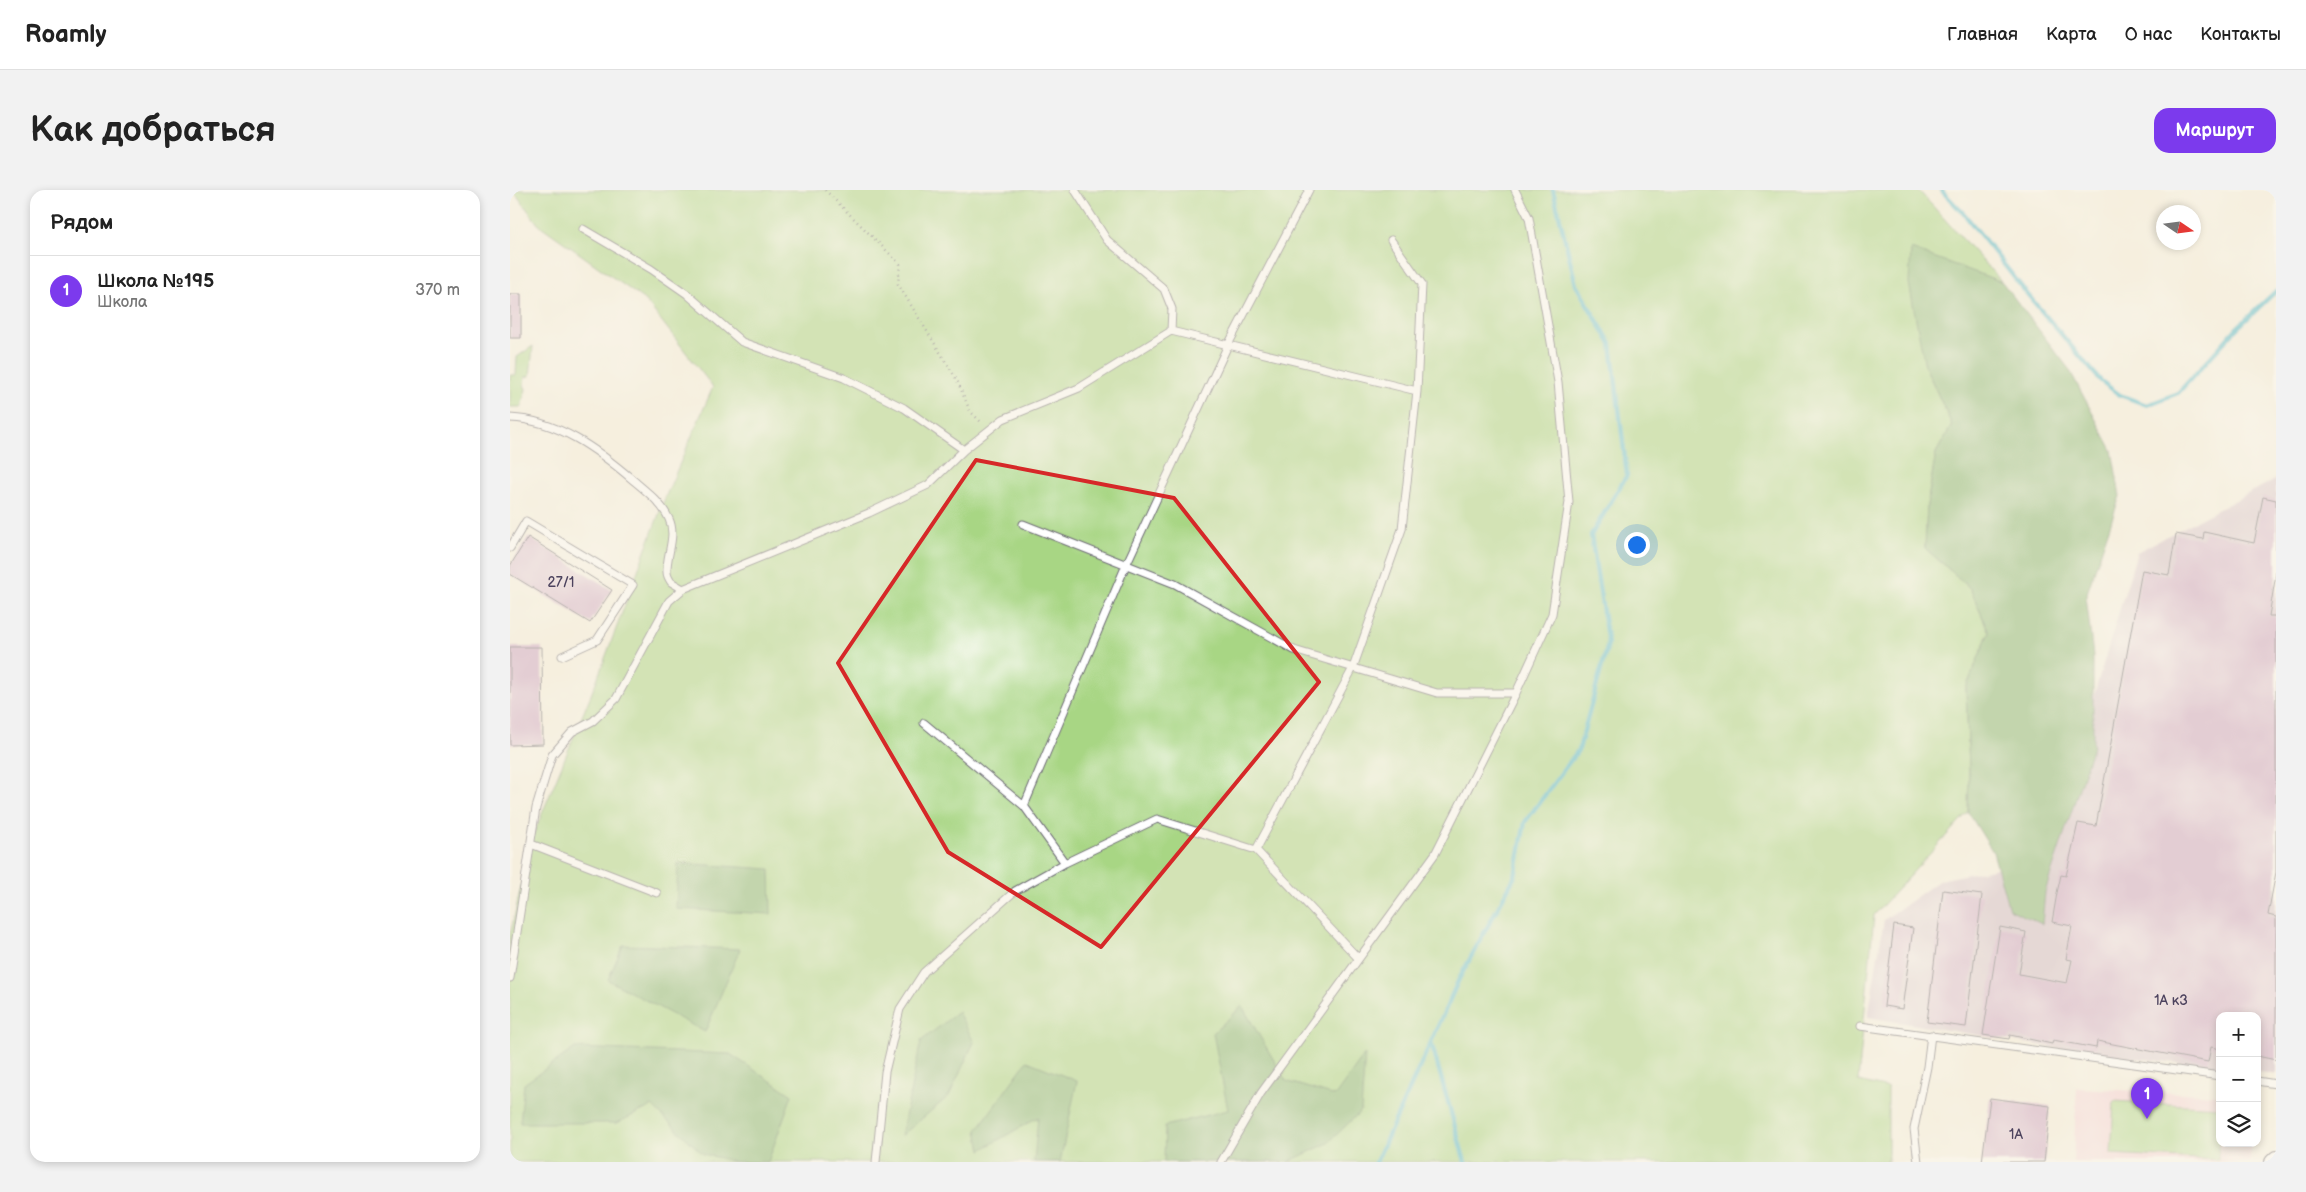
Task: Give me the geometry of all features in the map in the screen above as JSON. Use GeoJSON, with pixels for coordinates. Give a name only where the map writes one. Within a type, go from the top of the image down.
{"type":"FeatureCollection","features":[{"type":"Feature","properties":{"kind":"street"},"geometry":{"type":"LineString","coordinates":[[2272,1162],[2276,1158]]}},
{"type":"Feature","properties":{"kind":"lane"},"geometry":{"type":"LineString","coordinates":[[1075,190],[1107,240],[1164,289],[1172,309],[1171,331]]}},
{"type":"Feature","properties":{"kind":"lane"},"geometry":{"type":"LineString","coordinates":[[1024,806],[1126,565],[1228,345],[1309,190]]}},
{"type":"Feature","properties":{"kind":"lane"},"geometry":{"type":"LineString","coordinates":[[1221,1162],[1261,1093],[1435,854],[1516,693],[1552,614],[1568,502],[1558,382],[1529,218],[1516,190]]}},
{"type":"Feature","properties":{"kind":"lane"},"geometry":{"type":"LineString","coordinates":[[583,229],[650,269],[687,294],[742,342],[844,378],[904,408],[964,450]]}},
{"type":"Feature","properties":{"kind":"lane"},"geometry":{"type":"LineString","coordinates":[[1256,850],[1353,668],[1402,529],[1417,391],[1422,284],[1391,240]]}},
{"type":"Feature","properties":{"kind":"lane"},"geometry":{"type":"LineString","coordinates":[[510,978],[536,808],[552,755],[572,732],[593,721],[616,699],[669,601],[683,588],[869,513],[928,485],[964,450],[1003,419],[1079,388],[1171,331],[1417,391]]}},
{"type":"Feature","properties":{"kind":"lane"},"geometry":{"type":"LineString","coordinates":[[510,418],[524,419],[556,428],[592,448],[653,497],[670,520],[671,548],[667,572],[670,582],[683,588]]}},
{"type":"Feature","properties":{"kind":"lane"},"geometry":{"type":"LineString","coordinates":[[510,548],[526,521],[633,585],[597,640],[562,656]]}},
{"type":"Feature","properties":{"kind":"lane"},"geometry":{"type":"LineString","coordinates":[[1023,524],[1175,584],[1294,650],[1437,694],[1516,693]]}},
{"type":"Feature","properties":{"kind":"lane"},"geometry":{"type":"LineString","coordinates":[[924,724],[1024,806],[1065,863]]}},
{"type":"Feature","properties":{"kind":"lane"},"geometry":{"type":"LineString","coordinates":[[876,1162],[885,1072],[900,1010],[924,972],[1015,892],[1065,863],[1157,819],[1256,850],[1358,958]]}},
{"type":"Feature","properties":{"kind":"lane"},"geometry":{"type":"LineString","coordinates":[[530,844],[657,893]]}},
{"type":"Feature","properties":{"kind":"lane"},"geometry":{"type":"LineString","coordinates":[[1860,1026],[2216,1075]]}},
{"type":"Feature","properties":{"kind":"lane"},"geometry":{"type":"LineString","coordinates":[[1918,1162],[1914,1129],[1927,1067],[1931,1035]]}},
{"type":"Feature","properties":{"kind":"lane"},"geometry":{"type":"LineString","coordinates":[[2261,1082],[2276,1084]]}},
{"type":"Feature","properties":{"kind":"path"},"geometry":{"type":"LineString","coordinates":[[825,190],[900,264],[898,284],[957,380],[970,411],[990,430]]}},
{"type":"Feature","properties":{"kind":"highlighted area"},"geometry":{"type":"Polygon","coordinates":[[[976,460],[1174,498],[1319,682],[1101,947],[948,852],[838,663],[976,460]]]}},
{"type":"Feature","properties":{"kind":"shaded area"},"geometry":{"type":"Polygon","coordinates":[[[2276,479],[2276,1074],[2261,1072],[2261,1012],[2216,1012],[2216,1068],[2068,1050],[1868,1017],[1884,920],[1940,880],[2045,858],[2137,552],[2276,479]]]}},
{"type":"Feature","properties":{"kind":"shaded area"},"geometry":{"type":"Polygon","coordinates":[[[2077,1088],[2216,1095],[2216,1147],[2251,1147],[2250,1162],[2073,1162],[2077,1088]]]}},
{"type":"Feature","properties":{"kind":"green space"},"geometry":{"type":"Polygon","coordinates":[[[513,190],[1918,190],[2002,282],[1911,250],[1925,366],[1952,425],[1936,453],[1927,505],[1925,548],[1970,588],[1989,632],[1966,688],[1969,769],[1968,812],[1874,915],[1858,1081],[1888,1088],[1888,1162],[510,1162],[510,935],[532,838],[595,685],[665,498],[713,387],[646,301],[538,224],[513,190]]]}},
{"type":"Feature","properties":{"kind":"green space"},"geometry":{"type":"Polygon","coordinates":[[[1911,249],[2002,282],[2069,369],[2112,450],[2120,496],[2086,596],[2093,656],[2093,746],[2045,892],[2042,924],[2009,909],[1993,852],[1968,812],[1969,769],[1966,688],[1989,632],[1970,588],[1925,548],[1927,505],[1936,453],[1952,425],[1925,366],[1909,283],[1911,249]]]}},
{"type":"Feature","properties":{"kind":"green space"},"geometry":{"type":"Polygon","coordinates":[[[533,346],[530,376],[525,377],[524,385],[526,389],[521,407],[510,407],[510,375],[516,375],[517,357],[533,346]]]}},
{"type":"Feature","properties":{"kind":"green space"},"geometry":{"type":"Polygon","coordinates":[[[678,863],[770,869],[771,914],[676,909],[678,863]]]}},
{"type":"Feature","properties":{"kind":"green space"},"geometry":{"type":"Polygon","coordinates":[[[623,945],[740,949],[705,1032],[608,980],[623,945]]]}},
{"type":"Feature","properties":{"kind":"green space"},"geometry":{"type":"Polygon","coordinates":[[[1242,1006],[1286,1081],[1335,1096],[1365,1054],[1361,1111],[1328,1143],[1288,1162],[1164,1162],[1165,1126],[1228,1110],[1213,1033],[1242,1006]]]}},
{"type":"Feature","properties":{"kind":"green space"},"geometry":{"type":"Polygon","coordinates":[[[958,1012],[974,1042],[949,1096],[901,1136],[921,1041],[958,1012]]]}},
{"type":"Feature","properties":{"kind":"green space"},"geometry":{"type":"Polygon","coordinates":[[[575,1048],[730,1054],[792,1095],[768,1162],[737,1162],[703,1154],[652,1106],[617,1123],[520,1123],[524,1084],[575,1048]]]}},
{"type":"Feature","properties":{"kind":"green space"},"geometry":{"type":"Polygon","coordinates":[[[1027,1061],[1077,1081],[1060,1162],[1034,1162],[1038,1117],[981,1150],[977,1130],[1027,1061]]]}},
{"type":"Feature","properties":{"kind":"green space"},"geometry":{"type":"Polygon","coordinates":[[[2114,1101],[2216,1107],[2216,1147],[2218,1147],[2218,1160],[2111,1154],[2114,1101]]]}},
{"type":"Feature","properties":{"kind":"building"},"geometry":{"type":"Polygon","coordinates":[[[510,294],[521,294],[521,338],[510,338],[510,294]]]}},
{"type":"Feature","properties":{"kind":"building"},"geometry":{"type":"Polygon","coordinates":[[[2263,497],[2276,500],[2276,574],[2269,616],[2276,616],[2276,872],[2268,915],[2276,917],[2276,1060],[2261,1057],[2261,1012],[2216,1012],[2216,1048],[2211,1047],[2208,1062],[2097,1041],[2096,1048],[2053,1040],[2052,1044],[2010,1035],[2009,1039],[1983,1035],[2000,927],[2026,932],[2019,974],[2067,983],[2072,960],[2066,959],[2072,926],[2052,922],[2057,893],[2061,875],[2066,876],[2078,823],[2096,826],[2142,570],[2169,575],[2176,534],[2203,539],[2204,532],[2254,543],[2263,497]]]}},
{"type":"Feature","properties":{"kind":"building"},"geometry":{"type":"Polygon","coordinates":[[[528,537],[612,590],[590,623],[510,574],[510,566],[528,537]]]}},
{"type":"Feature","properties":{"kind":"building"},"geometry":{"type":"Polygon","coordinates":[[[510,647],[542,647],[543,744],[510,745],[510,647]]]}},
{"type":"Feature","properties":{"kind":"building"},"geometry":{"type":"Polygon","coordinates":[[[1943,890],[1982,895],[1966,1027],[1927,1022],[1943,890]]]}},
{"type":"Feature","properties":{"kind":"building"},"geometry":{"type":"Polygon","coordinates":[[[1894,925],[1913,928],[1902,1009],[1884,1006],[1894,925]]]}},
{"type":"Feature","properties":{"kind":"building"},"geometry":{"type":"Polygon","coordinates":[[[1990,1098],[2050,1106],[2044,1162],[1982,1162],[1990,1098]]]}},
{"type":"Feature","properties":{"kind":"waterway"},"geometry":{"type":"LineString","coordinates":[[1465,1162],[1431,1042],[1459,979],[1515,876],[1525,822],[1579,749],[1608,644],[1591,535],[1627,475],[1611,344],[1576,285],[1553,190]]}},
{"type":"Feature","properties":{"kind":"waterway"},"geometry":{"type":"LineString","coordinates":[[1941,190],[1965,215],[2028,295],[2101,381],[2120,395],[2147,405],[2178,393],[2236,329],[2276,291]]}},
{"type":"Feature","properties":{"kind":"waterway"},"geometry":{"type":"LineString","coordinates":[[1376,1162],[1431,1042]]}},
{"type":"Feature","properties":{"kind":"place","name":"Школа №195"},"geometry":{"type":"Point","coordinates":[2147,1119]}}]}
